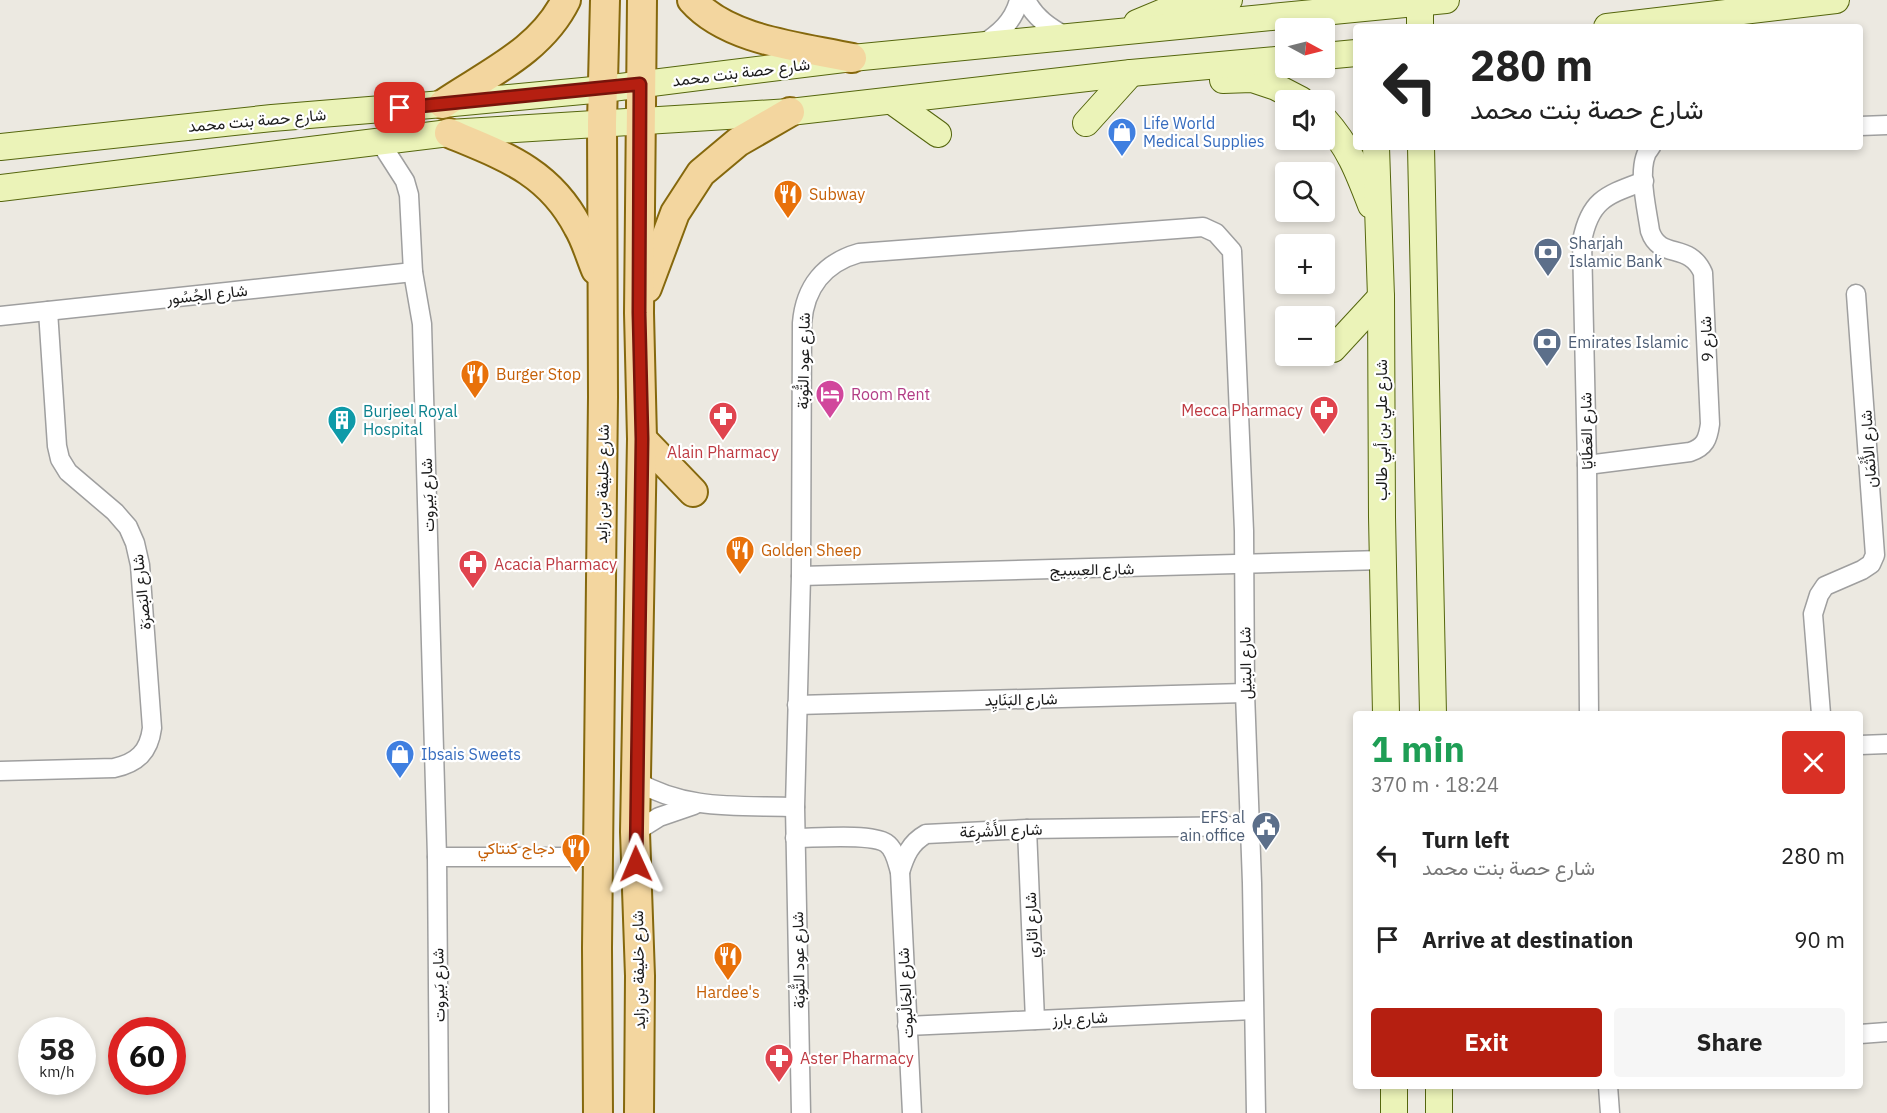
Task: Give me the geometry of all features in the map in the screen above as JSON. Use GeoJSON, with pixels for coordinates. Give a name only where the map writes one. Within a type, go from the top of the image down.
{"type":"FeatureCollection","features":[{"type":"Feature","properties":{"kind":"main road"},"geometry":{"type":"LineString","coordinates":[[442,104],[527,50],[545,33],[566,0]]}},
{"type":"Feature","properties":{"kind":"main road","name":"شارع خليفة بن زايد"},"geometry":{"type":"LineString","coordinates":[[598,1113],[603,397],[602,123],[605,0]]}},
{"type":"Feature","properties":{"kind":"main road","name":"شارع خليفة بن زايد"},"geometry":{"type":"LineString","coordinates":[[639,1113],[640,976],[635,832],[642,439],[639,313],[642,0]]}},
{"type":"Feature","properties":{"kind":"main road"},"geometry":{"type":"LineString","coordinates":[[692,0],[729,27],[751,35],[852,58]]}},
{"type":"Feature","properties":{"kind":"main road"},"geometry":{"type":"LineString","coordinates":[[1112,34],[1168,10],[1229,0]]}},
{"type":"Feature","properties":{"kind":"main road","name":"شارع حصة بنت محمد"},"geometry":{"type":"LineString","coordinates":[[0,147],[272,118],[604,89],[852,58],[1067,37],[1420,10],[1446,0]]}},
{"type":"Feature","properties":{"kind":"main road"},"geometry":{"type":"LineString","coordinates":[[1638,24],[1836,0]]}},
{"type":"Feature","properties":{"kind":"main road"},"geometry":{"type":"LineString","coordinates":[[1335,55],[1353,53]]}},
{"type":"Feature","properties":{"kind":"main road","name":"شارع حصة بنت محمد"},"geometry":{"type":"LineString","coordinates":[[0,188],[449,133],[790,111],[1131,73],[1275,60]]}},
{"type":"Feature","properties":{"kind":"main road"},"geometry":{"type":"LineString","coordinates":[[1086,123],[1131,73],[1177,83],[1252,79],[1282,90]]}},
{"type":"Feature","properties":{"kind":"main road"},"geometry":{"type":"LineString","coordinates":[[892,101],[938,134]]}},
{"type":"Feature","properties":{"kind":"main road"},"geometry":{"type":"LineString","coordinates":[[639,313],[675,213],[700,173],[738,142],[790,111]]}},
{"type":"Feature","properties":{"kind":"main road"},"geometry":{"type":"LineString","coordinates":[[1335,131],[1353,158],[1377,224]]}},
{"type":"Feature","properties":{"kind":"main road"},"geometry":{"type":"LineString","coordinates":[[449,133],[524,166],[559,196],[580,229],[602,284]]}},
{"type":"Feature","properties":{"kind":"main road","name":"شارع علي بن أبي طالب"},"geometry":{"type":"LineString","coordinates":[[1376,150],[1381,297],[1386,711]]}},
{"type":"Feature","properties":{"kind":"main road"},"geometry":{"type":"LineString","coordinates":[[1421,150],[1433,711]]}},
{"type":"Feature","properties":{"kind":"main road"},"geometry":{"type":"LineString","coordinates":[[1425,332],[1429,306],[1430,163],[1434,150]]}},
{"type":"Feature","properties":{"kind":"main road"},"geometry":{"type":"LineString","coordinates":[[1335,347],[1381,297]]}},
{"type":"Feature","properties":{"kind":"main road"},"geometry":{"type":"LineString","coordinates":[[642,439],[693,492]]}},
{"type":"Feature","properties":{"kind":"main road"},"geometry":{"type":"LineString","coordinates":[[1394,1089],[1394,1113]]}},
{"type":"Feature","properties":{"kind":"main road"},"geometry":{"type":"LineString","coordinates":[[1438,1089],[1439,1113]]}},
{"type":"Feature","properties":{"kind":"street"},"geometry":{"type":"LineString","coordinates":[[979,46],[995,37],[1008,24],[1019,0]]}},
{"type":"Feature","properties":{"kind":"street"},"geometry":{"type":"LineString","coordinates":[[1026,0],[1039,18],[1052,29],[1067,37]]}},
{"type":"Feature","properties":{"kind":"street"},"geometry":{"type":"LineString","coordinates":[[1863,126],[1887,124]]}},
{"type":"Feature","properties":{"kind":"street","name":"شارع بَيروت"},"geometry":{"type":"LineString","coordinates":[[380,142],[405,181],[411,212],[413,272],[422,324],[437,857],[439,1113]]}},
{"type":"Feature","properties":{"kind":"street","name":"شارع 9"},"geometry":{"type":"LineString","coordinates":[[1587,465],[1690,452],[1700,449],[1709,435],[1702,273],[1698,262],[1691,256],[1658,245],[1653,240],[1644,181],[1643,160],[1648,150]]}},
{"type":"Feature","properties":{"kind":"street","name":"شارع العَطَايَا"},"geometry":{"type":"LineString","coordinates":[[1589,711],[1582,241],[1590,214],[1605,198],[1644,181]]}},
{"type":"Feature","properties":{"kind":"street","name":"شارع البتيل"},"geometry":{"type":"LineString","coordinates":[[1203,227],[1216,232],[1232,251],[1244,565],[1245,693],[1256,1113]]}},
{"type":"Feature","properties":{"kind":"street","name":"شارع عود التُّوبَة"},"geometry":{"type":"LineString","coordinates":[[801,1113],[795,807],[801,576],[803,315],[808,295],[824,271],[840,260],[859,253],[1203,227]]}},
{"type":"Feature","properties":{"kind":"street","name":"شارع الجُسُور"},"geometry":{"type":"LineString","coordinates":[[0,316],[413,272]]}},
{"type":"Feature","properties":{"kind":"street","name":"شارع الأَثْمَان"},"geometry":{"type":"LineString","coordinates":[[1821,711],[1813,614],[1815,605],[1825,585],[1862,570],[1871,564],[1875,555],[1856,294]]}},
{"type":"Feature","properties":{"kind":"street","name":"شارع البَصرَة"},"geometry":{"type":"LineString","coordinates":[[0,771],[114,768],[136,760],[142,755],[151,739],[140,565],[135,543],[128,527],[115,512],[68,472],[60,459],[57,446],[48,311]]}},
{"type":"Feature","properties":{"kind":"street","name":"شارع العِسِيج"},"geometry":{"type":"LineString","coordinates":[[801,576],[1383,560]]}},
{"type":"Feature","properties":{"kind":"street","name":"شارع البَنَايِد"},"geometry":{"type":"LineString","coordinates":[[796,705],[1245,693]]}},
{"type":"Feature","properties":{"kind":"street"},"geometry":{"type":"LineString","coordinates":[[1863,745],[1887,744]]}},
{"type":"Feature","properties":{"kind":"street"},"geometry":{"type":"LineString","coordinates":[[636,781],[660,794],[699,804],[795,807]]}},
{"type":"Feature","properties":{"kind":"street"},"geometry":{"type":"LineString","coordinates":[[635,832],[659,817],[699,804]]}},
{"type":"Feature","properties":{"kind":"street","name":"شارع الأَشْرِعَة"},"geometry":{"type":"LineString","coordinates":[[900,872],[909,848],[916,839],[926,834],[1028,829],[1250,826]]}},
{"type":"Feature","properties":{"kind":"street","name":"شارع اثاري"},"geometry":{"type":"LineString","coordinates":[[1028,829],[1035,1020]]}},
{"type":"Feature","properties":{"kind":"street"},"geometry":{"type":"LineString","coordinates":[[795,838],[865,837],[876,839],[886,843],[894,851],[900,872]]}},
{"type":"Feature","properties":{"kind":"street"},"geometry":{"type":"LineString","coordinates":[[437,857],[598,857]]}},
{"type":"Feature","properties":{"kind":"street","name":"شارع الجَالْبوت"},"geometry":{"type":"LineString","coordinates":[[900,872],[912,1113]]}},
{"type":"Feature","properties":{"kind":"street","name":"شارع بارز"},"geometry":{"type":"LineString","coordinates":[[907,1026],[1253,1010]]}},
{"type":"Feature","properties":{"kind":"street"},"geometry":{"type":"LineString","coordinates":[[1863,1034],[1887,1032]]}},
{"type":"Feature","properties":{"kind":"street"},"geometry":{"type":"LineString","coordinates":[[1608,1089],[1610,1113]]}},
{"type":"Feature","properties":{"kind":"place","name":"Life World Medical Supplies"},"geometry":{"type":"Point","coordinates":[1122,158]}},
{"type":"Feature","properties":{"kind":"place","name":"Subway"},"geometry":{"type":"Point","coordinates":[788,220]}},
{"type":"Feature","properties":{"kind":"place","name":"Sharjah Islamic Bank"},"geometry":{"type":"Point","coordinates":[1548,278]}},
{"type":"Feature","properties":{"kind":"place","name":"Emirates Islamic"},"geometry":{"type":"Point","coordinates":[1547,368]}},
{"type":"Feature","properties":{"kind":"place","name":"Burger Stop"},"geometry":{"type":"Point","coordinates":[475,400]}},
{"type":"Feature","properties":{"kind":"place","name":"Room Rent"},"geometry":{"type":"Point","coordinates":[830,420]}},
{"type":"Feature","properties":{"kind":"place","name":"Mecca Pharmacy"},"geometry":{"type":"Point","coordinates":[1324,436]}},
{"type":"Feature","properties":{"kind":"place","name":"Alain Pharmacy"},"geometry":{"type":"Point","coordinates":[723,442]}},
{"type":"Feature","properties":{"kind":"place","name":"Burjeel Royal Hospital"},"geometry":{"type":"Point","coordinates":[342,446]}},
{"type":"Feature","properties":{"kind":"place","name":"Golden Sheep"},"geometry":{"type":"Point","coordinates":[740,576]}},
{"type":"Feature","properties":{"kind":"place","name":"Acacia Pharmacy"},"geometry":{"type":"Point","coordinates":[473,590]}},
{"type":"Feature","properties":{"kind":"place","name":"Ibsais Sweets"},"geometry":{"type":"Point","coordinates":[400,780]}},
{"type":"Feature","properties":{"kind":"place","name":"EFS al ain office"},"geometry":{"type":"Point","coordinates":[1266,852]}},
{"type":"Feature","properties":{"kind":"place","name":"دجاج كنتاكي"},"geometry":{"type":"Point","coordinates":[576,874]}},
{"type":"Feature","properties":{"kind":"place","name":"Hardee's"},"geometry":{"type":"Point","coordinates":[728,982]}},
{"type":"Feature","properties":{"kind":"place","name":"Aster Pharmacy"},"geometry":{"type":"Point","coordinates":[779,1084]}},
{"type":"Feature","properties":{"kind":"route"},"geometry":{"type":"LineString","coordinates":[[400,108],[640,84],[639,313],[642,439],[636,864]]}}]}
